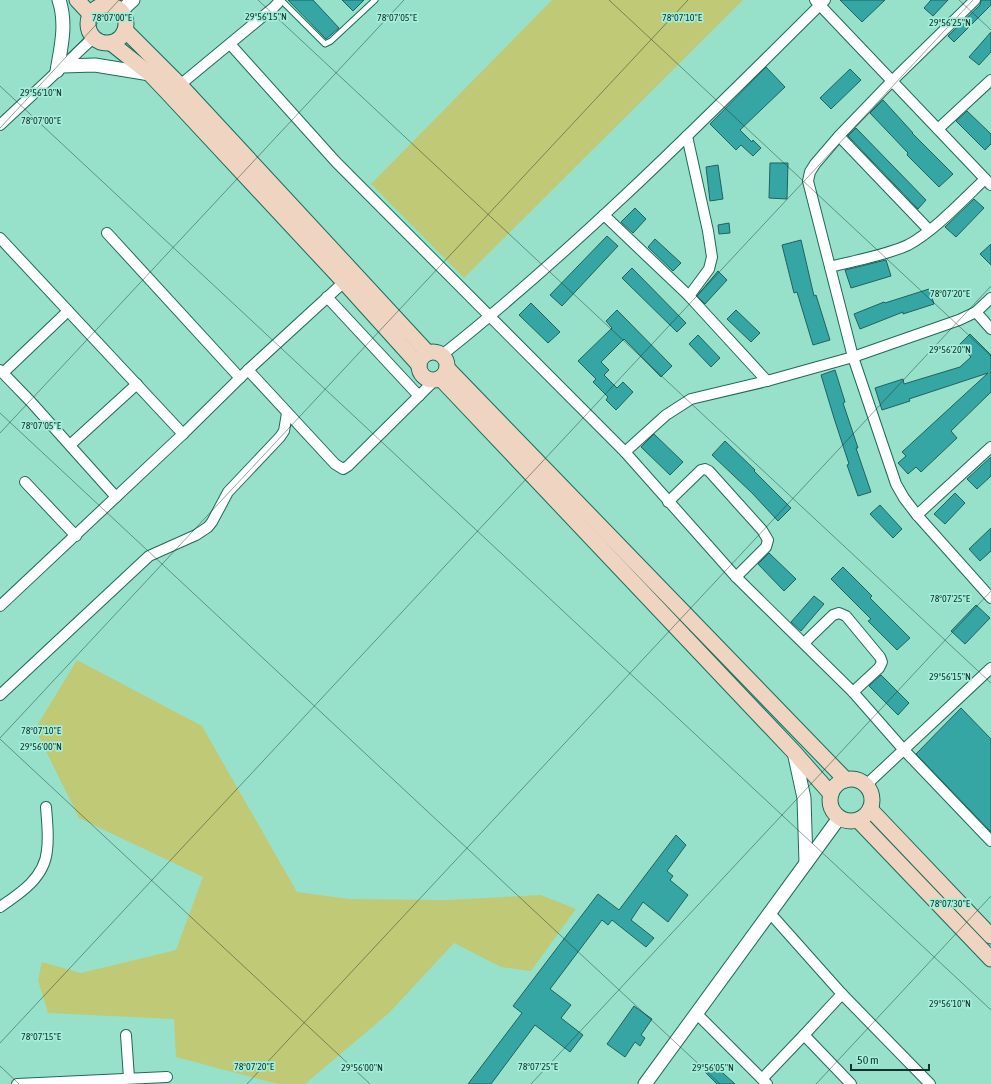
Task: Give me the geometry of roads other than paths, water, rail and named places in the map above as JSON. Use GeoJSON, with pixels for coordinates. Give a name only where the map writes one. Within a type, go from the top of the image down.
{"type":"FeatureCollection","features":[{"type":"Feature","properties":{"kind":"main road"},"geometry":{"type":"LineString","coordinates":[[77,0],[96,6],[112,6],[121,11],[126,20],[125,30],[120,38],[111,43],[101,43],[93,38],[87,26],[96,6]]}},
{"type":"Feature","properties":{"kind":"main road"},"geometry":{"type":"LineString","coordinates":[[125,30],[175,90],[344,282],[435,366],[846,780]]}},
{"type":"Feature","properties":{"kind":"main road"},"geometry":{"type":"LineString","coordinates":[[111,43],[150,74],[175,90],[435,366],[794,752],[831,794]]}},
{"type":"Feature","properties":{"kind":"main road"},"geometry":{"type":"LineString","coordinates":[[846,780],[853,780],[866,785],[871,796],[870,809],[867,814],[858,820],[852,821],[839,818],[831,807],[831,794],[837,785],[846,780]]}},
{"type":"Feature","properties":{"kind":"main road"},"geometry":{"type":"LineString","coordinates":[[870,809],[991,936]]}},
{"type":"Feature","properties":{"kind":"main road"},"geometry":{"type":"LineString","coordinates":[[858,820],[991,959]]}},
{"type":"Feature","properties":{"kind":"street"},"geometry":{"type":"LineString","coordinates":[[58,0],[63,20],[60,69]]}},
{"type":"Feature","properties":{"kind":"street"},"geometry":{"type":"LineString","coordinates":[[121,11],[133,0]]}},
{"type":"Feature","properties":{"kind":"street"},"geometry":{"type":"LineString","coordinates":[[175,90],[273,8],[280,0]]}},
{"type":"Feature","properties":{"kind":"street"},"geometry":{"type":"LineString","coordinates":[[975,0],[892,81],[839,136],[815,164],[810,172],[808,181],[852,357],[896,484],[904,498],[917,515],[990,594]]}},
{"type":"Feature","properties":{"kind":"street"},"geometry":{"type":"LineString","coordinates":[[248,370],[335,464],[343,469],[348,466],[419,396],[435,366],[604,215],[687,136],[820,2],[892,81],[988,182],[929,230],[907,245],[895,250],[830,267]]}},
{"type":"Feature","properties":{"kind":"street"},"geometry":{"type":"LineString","coordinates":[[0,125],[93,38]]}},
{"type":"Feature","properties":{"kind":"street"},"geometry":{"type":"LineString","coordinates":[[230,44],[336,162],[625,452],[736,577],[853,692],[903,749],[991,841]]}},
{"type":"Feature","properties":{"kind":"street"},"geometry":{"type":"LineString","coordinates":[[60,69],[95,65],[150,74]]}},
{"type":"Feature","properties":{"kind":"street"},"geometry":{"type":"LineString","coordinates":[[938,129],[991,80]]}},
{"type":"Feature","properties":{"kind":"street"},"geometry":{"type":"LineString","coordinates":[[687,136],[708,231],[712,257],[709,269],[689,296]]}},
{"type":"Feature","properties":{"kind":"street"},"geometry":{"type":"LineString","coordinates":[[839,136],[929,230]]}},
{"type":"Feature","properties":{"kind":"street"},"geometry":{"type":"LineString","coordinates":[[604,215],[689,296],[767,381]]}},
{"type":"Feature","properties":{"kind":"street"},"geometry":{"type":"LineString","coordinates":[[107,234],[240,378]]}},
{"type":"Feature","properties":{"kind":"street"},"geometry":{"type":"LineString","coordinates":[[0,238],[183,434]]}},
{"type":"Feature","properties":{"kind":"street"},"geometry":{"type":"LineString","coordinates":[[1,605],[76,536],[248,370],[344,282]]}},
{"type":"Feature","properties":{"kind":"street"},"geometry":{"type":"LineString","coordinates":[[327,297],[419,396]]}},
{"type":"Feature","properties":{"kind":"street"},"geometry":{"type":"LineString","coordinates":[[625,452],[666,415],[687,401],[767,381],[852,357],[959,320],[976,312],[991,298]]}},
{"type":"Feature","properties":{"kind":"street"},"geometry":{"type":"LineString","coordinates":[[68,311],[2,371],[116,497]]}},
{"type":"Feature","properties":{"kind":"street"},"geometry":{"type":"LineString","coordinates":[[976,312],[991,329]]}},
{"type":"Feature","properties":{"kind":"street"},"geometry":{"type":"LineString","coordinates":[[70,445],[137,384]]}},
{"type":"Feature","properties":{"kind":"street"},"geometry":{"type":"LineString","coordinates":[[0,695],[149,556],[196,535],[208,527],[228,492],[280,437],[284,431],[287,413]]}},
{"type":"Feature","properties":{"kind":"street"},"geometry":{"type":"LineString","coordinates":[[917,515],[991,447]]}},
{"type":"Feature","properties":{"kind":"street"},"geometry":{"type":"LineString","coordinates":[[668,502],[701,470],[705,469],[709,471],[762,530],[768,540],[766,547],[736,577]]}},
{"type":"Feature","properties":{"kind":"street"},"geometry":{"type":"LineString","coordinates":[[25,482],[76,536]]}},
{"type":"Feature","properties":{"kind":"street"},"geometry":{"type":"LineString","coordinates":[[804,643],[833,615],[839,612],[846,616],[880,657],[882,662],[879,668],[853,692]]}},
{"type":"Feature","properties":{"kind":"street"},"geometry":{"type":"LineString","coordinates":[[866,785],[991,668]]}},
{"type":"Feature","properties":{"kind":"street"},"geometry":{"type":"LineString","coordinates":[[794,752],[804,798],[806,863]]}},
{"type":"Feature","properties":{"kind":"street"},"geometry":{"type":"LineString","coordinates":[[0,907],[29,885],[39,874],[45,862],[47,850],[46,807]]}},
{"type":"Feature","properties":{"kind":"street"},"geometry":{"type":"LineString","coordinates":[[645,1084],[839,818]]}},
{"type":"Feature","properties":{"kind":"street"},"geometry":{"type":"LineString","coordinates":[[770,912],[842,994],[930,1084]]}},
{"type":"Feature","properties":{"kind":"street"},"geometry":{"type":"LineString","coordinates":[[696,1014],[764,1081],[842,994]]}},
{"type":"Feature","properties":{"kind":"street"},"geometry":{"type":"LineString","coordinates":[[126,1035],[129,1078]]}},
{"type":"Feature","properties":{"kind":"street"},"geometry":{"type":"LineString","coordinates":[[804,1036],[851,1084]]}},
{"type":"Feature","properties":{"kind":"street"},"geometry":{"type":"LineString","coordinates":[[17,1084],[167,1077]]}},
{"type":"Feature","properties":{"kind":"lane"},"geometry":{"type":"LineString","coordinates":[[280,0],[325,44],[331,41],[375,0]]}}]}
